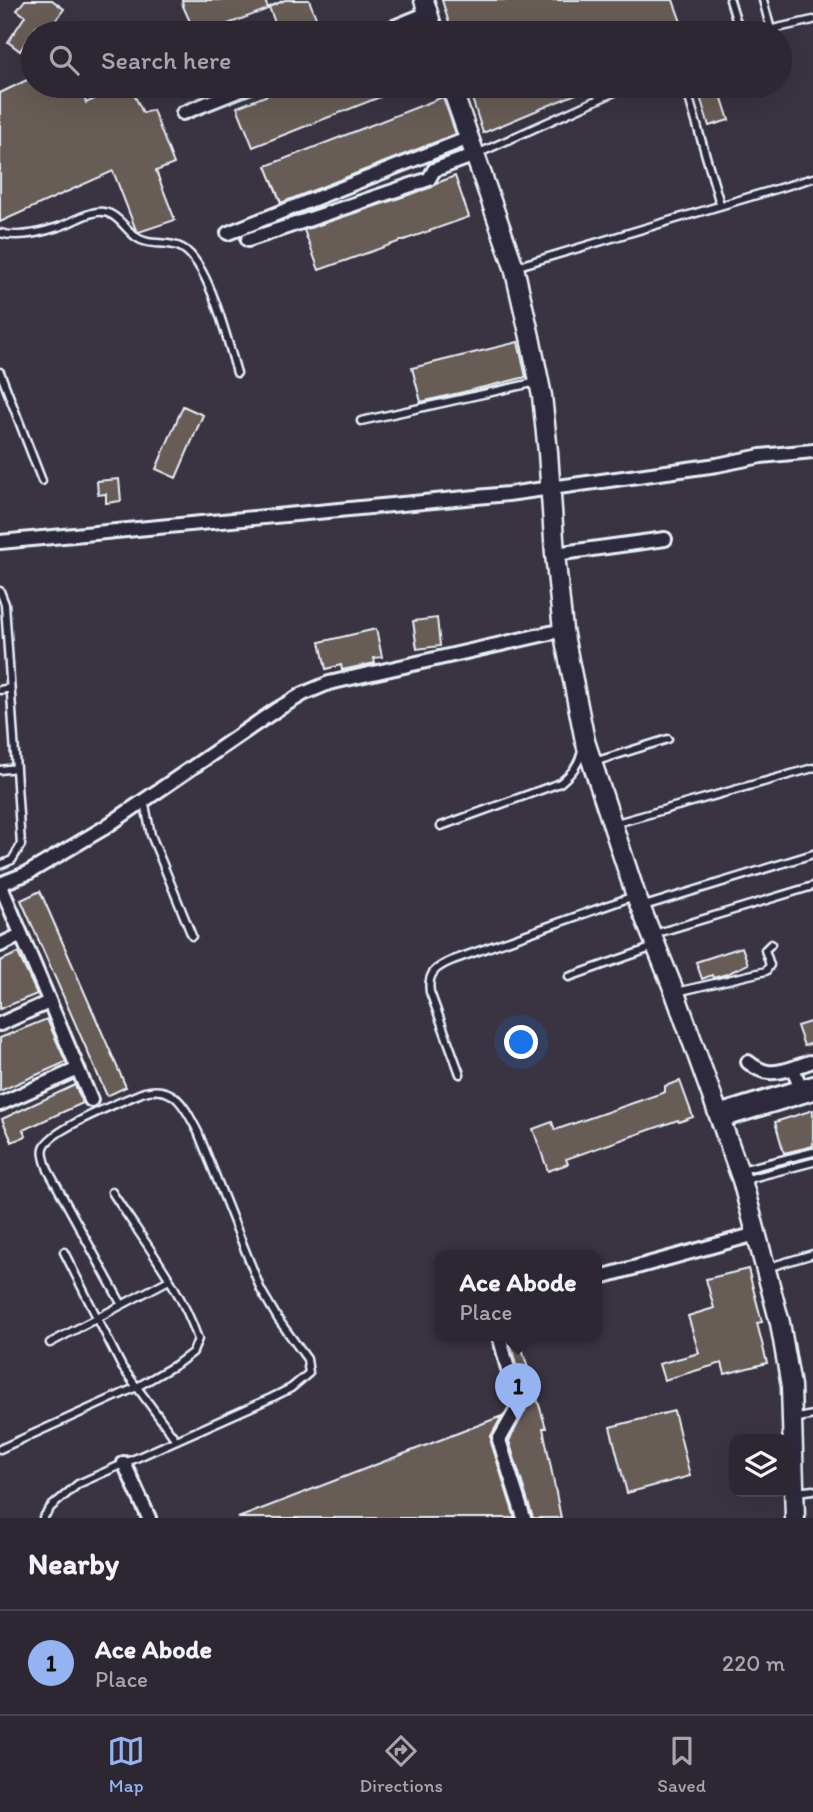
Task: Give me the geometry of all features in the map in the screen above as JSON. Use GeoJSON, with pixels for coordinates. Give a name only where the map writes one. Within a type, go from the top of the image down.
{"type":"FeatureCollection","features":[{"type":"Feature","properties":{"kind":"main road"},"geometry":{"type":"LineString","coordinates":[[455,98],[514,267],[538,382],[551,489],[563,630],[585,741],[638,901],[675,993],[741,1176],[786,1354],[793,1419],[795,1518]]}},
{"type":"Feature","properties":{"kind":"street"},"geometry":{"type":"LineString","coordinates":[[401,21],[426,7]]}},
{"type":"Feature","properties":{"kind":"street"},"geometry":{"type":"LineString","coordinates":[[183,113],[221,98]]}},
{"type":"Feature","properties":{"kind":"street"},"geometry":{"type":"LineString","coordinates":[[228,233],[472,146]]}},
{"type":"Feature","properties":{"kind":"street"},"geometry":{"type":"LineString","coordinates":[[248,240],[429,179],[434,170],[472,146]]}},
{"type":"Feature","properties":{"kind":"street"},"geometry":{"type":"LineString","coordinates":[[0,542],[551,489],[761,456],[813,451]]}},
{"type":"Feature","properties":{"kind":"street"},"geometry":{"type":"LineString","coordinates":[[555,554],[665,539]]}},
{"type":"Feature","properties":{"kind":"street"},"geometry":{"type":"LineString","coordinates":[[91,1100],[0,884],[28,873],[61,854],[303,694],[329,683],[563,630]]}},
{"type":"Feature","properties":{"kind":"street"},"geometry":{"type":"LineString","coordinates":[[0,945],[21,935]]}},
{"type":"Feature","properties":{"kind":"street"},"geometry":{"type":"LineString","coordinates":[[0,1024],[49,1002]]}},
{"type":"Feature","properties":{"kind":"street"},"geometry":{"type":"LineString","coordinates":[[748,1062],[766,1073],[775,1074],[810,1062]]}},
{"type":"Feature","properties":{"kind":"street"},"geometry":{"type":"LineString","coordinates":[[720,1116],[807,1090],[793,1068]]}},
{"type":"Feature","properties":{"kind":"street"},"geometry":{"type":"LineString","coordinates":[[0,1104],[78,1069]]}},
{"type":"Feature","properties":{"kind":"street"},"geometry":{"type":"LineString","coordinates":[[602,1277],[756,1234]]}},
{"type":"Feature","properties":{"kind":"street"},"geometry":{"type":"LineString","coordinates":[[501,1341],[518,1407],[499,1440],[524,1518]]}},
{"type":"Feature","properties":{"kind":"street"},"geometry":{"type":"LineString","coordinates":[[124,1463],[149,1518]]}},
{"type":"Feature","properties":{"kind":"lane"},"geometry":{"type":"LineString","coordinates":[[730,0],[736,21]]}},
{"type":"Feature","properties":{"kind":"lane"},"geometry":{"type":"LineString","coordinates":[[763,0],[769,21]]}},
{"type":"Feature","properties":{"kind":"lane"},"geometry":{"type":"LineString","coordinates":[[792,25],[813,20]]}},
{"type":"Feature","properties":{"kind":"lane"},"geometry":{"type":"LineString","coordinates":[[472,146],[597,98]]}},
{"type":"Feature","properties":{"kind":"lane"},"geometry":{"type":"LineString","coordinates":[[689,98],[720,204]]}},
{"type":"Feature","properties":{"kind":"lane"},"geometry":{"type":"LineString","coordinates":[[514,267],[813,178]]}},
{"type":"Feature","properties":{"kind":"lane"},"geometry":{"type":"LineString","coordinates":[[0,233],[16,236],[56,228],[99,212],[109,213],[144,242],[181,247],[193,256],[208,282],[237,373]]}},
{"type":"Feature","properties":{"kind":"lane"},"geometry":{"type":"LineString","coordinates":[[0,372],[42,481]]}},
{"type":"Feature","properties":{"kind":"lane"},"geometry":{"type":"LineString","coordinates":[[361,421],[538,382]]}},
{"type":"Feature","properties":{"kind":"lane"},"geometry":{"type":"LineString","coordinates":[[0,591],[5,604],[21,845],[12,860],[0,864]]}},
{"type":"Feature","properties":{"kind":"lane"},"geometry":{"type":"LineString","coordinates":[[0,690],[10,688]]}},
{"type":"Feature","properties":{"kind":"lane"},"geometry":{"type":"LineString","coordinates":[[592,763],[668,739]]}},
{"type":"Feature","properties":{"kind":"lane"},"geometry":{"type":"LineString","coordinates":[[440,826],[560,783],[573,773],[580,761],[585,741]]}},
{"type":"Feature","properties":{"kind":"lane"},"geometry":{"type":"LineString","coordinates":[[0,771],[16,768]]}},
{"type":"Feature","properties":{"kind":"lane"},"geometry":{"type":"LineString","coordinates":[[611,824],[813,768]]}},
{"type":"Feature","properties":{"kind":"lane"},"geometry":{"type":"LineString","coordinates":[[144,800],[151,835],[192,936]]}},
{"type":"Feature","properties":{"kind":"lane"},"geometry":{"type":"LineString","coordinates":[[460,1074],[430,992],[429,981],[434,969],[472,953],[638,901],[813,854]]}},
{"type":"Feature","properties":{"kind":"lane"},"geometry":{"type":"LineString","coordinates":[[569,977],[654,940],[813,886]]}},
{"type":"Feature","properties":{"kind":"lane"},"geometry":{"type":"LineString","coordinates":[[675,993],[766,971],[770,965],[765,950],[771,944]]}},
{"type":"Feature","properties":{"kind":"lane"},"geometry":{"type":"LineString","coordinates":[[43,1518],[51,1507],[78,1484],[291,1388],[305,1378],[310,1367],[261,1290],[198,1132],[187,1111],[177,1098],[167,1091],[144,1091],[59,1132],[44,1146],[43,1153],[48,1170],[122,1305]]}},
{"type":"Feature","properties":{"kind":"lane"},"geometry":{"type":"LineString","coordinates":[[741,1176],[813,1152]]}},
{"type":"Feature","properties":{"kind":"lane"},"geometry":{"type":"LineString","coordinates":[[741,1176],[813,1162]]}},
{"type":"Feature","properties":{"kind":"lane"},"geometry":{"type":"LineString","coordinates":[[0,1449],[137,1387],[193,1352],[198,1339],[191,1317],[112,1192]]}},
{"type":"Feature","properties":{"kind":"lane"},"geometry":{"type":"LineString","coordinates":[[64,1252],[122,1367],[176,1440]]}},
{"type":"Feature","properties":{"kind":"lane"},"geometry":{"type":"LineString","coordinates":[[764,1269],[813,1254]]}},
{"type":"Feature","properties":{"kind":"lane"},"geometry":{"type":"LineString","coordinates":[[50,1343],[169,1280]]}},
{"type":"Feature","properties":{"kind":"lane"},"geometry":{"type":"LineString","coordinates":[[793,1419],[813,1415]]}},
{"type":"Feature","properties":{"kind":"lane"},"geometry":{"type":"LineString","coordinates":[[794,1492],[813,1490]]}},
{"type":"Feature","properties":{"kind":"building"},"geometry":{"type":"Polygon","coordinates":[[[25,0],[52,0],[64,9],[55,21],[22,21],[25,16],[17,10],[25,0]]]}},
{"type":"Feature","properties":{"kind":"building"},"geometry":{"type":"Polygon","coordinates":[[[182,0],[265,0],[268,9],[236,21],[190,21],[182,0]]]}},
{"type":"Feature","properties":{"kind":"building"},"geometry":{"type":"Polygon","coordinates":[[[285,0],[309,0],[317,21],[274,21],[269,7],[285,0]]]}},
{"type":"Feature","properties":{"kind":"building"},"geometry":{"type":"Polygon","coordinates":[[[442,0],[673,0],[681,21],[448,21],[442,0]]]}},
{"type":"Feature","properties":{"kind":"building"},"geometry":{"type":"Polygon","coordinates":[[[21,22],[21,50],[8,42],[21,22]]]}},
{"type":"Feature","properties":{"kind":"building"},"geometry":{"type":"Polygon","coordinates":[[[21,83],[21,98],[84,98],[86,103],[97,98],[136,98],[143,113],[153,110],[174,164],[156,171],[175,220],[139,232],[136,230],[113,171],[0,222],[0,93],[21,83]]]}},
{"type":"Feature","properties":{"kind":"building"},"geometry":{"type":"Polygon","coordinates":[[[260,98],[378,98],[253,147],[237,107],[260,98]]]}},
{"type":"Feature","properties":{"kind":"building"},"geometry":{"type":"Polygon","coordinates":[[[440,98],[443,98],[456,134],[281,203],[266,166],[440,98]]]}},
{"type":"Feature","properties":{"kind":"building"},"geometry":{"type":"Polygon","coordinates":[[[472,98],[566,98],[483,133],[472,98]]]}},
{"type":"Feature","properties":{"kind":"building"},"geometry":{"type":"Polygon","coordinates":[[[700,98],[722,98],[729,120],[709,126],[700,98]]]}},
{"type":"Feature","properties":{"kind":"building"},"geometry":{"type":"Polygon","coordinates":[[[455,176],[469,217],[319,270],[304,230],[432,187],[455,176]]]}},
{"type":"Feature","properties":{"kind":"building"},"geometry":{"type":"Polygon","coordinates":[[[518,342],[526,377],[421,402],[412,368],[518,342]]]}},
{"type":"Feature","properties":{"kind":"building"},"geometry":{"type":"Polygon","coordinates":[[[183,406],[203,415],[176,478],[156,469],[183,406]]]}},
{"type":"Feature","properties":{"kind":"building"},"geometry":{"type":"Polygon","coordinates":[[[119,479],[121,501],[106,503],[106,494],[98,495],[97,481],[119,479]]]}},
{"type":"Feature","properties":{"kind":"building"},"geometry":{"type":"Polygon","coordinates":[[[437,618],[440,646],[417,649],[413,621],[437,618]]]}},
{"type":"Feature","properties":{"kind":"building"},"geometry":{"type":"Polygon","coordinates":[[[376,629],[382,657],[374,658],[375,663],[342,670],[341,665],[326,669],[320,642],[376,629]]]}},
{"type":"Feature","properties":{"kind":"building"},"geometry":{"type":"Polygon","coordinates":[[[40,891],[126,1087],[107,1096],[21,900],[40,891]]]}},
{"type":"Feature","properties":{"kind":"building"},"geometry":{"type":"Polygon","coordinates":[[[742,947],[748,964],[727,974],[702,979],[696,962],[742,947]]]}},
{"type":"Feature","properties":{"kind":"building"},"geometry":{"type":"Polygon","coordinates":[[[18,953],[37,994],[0,1009],[0,961],[18,953]]]}},
{"type":"Feature","properties":{"kind":"building"},"geometry":{"type":"Polygon","coordinates":[[[47,1019],[66,1062],[0,1091],[0,1038],[47,1019]]]}},
{"type":"Feature","properties":{"kind":"building"},"geometry":{"type":"Polygon","coordinates":[[[813,1021],[813,1043],[804,1046],[797,1026],[813,1021]]]}},
{"type":"Feature","properties":{"kind":"building"},"geometry":{"type":"Polygon","coordinates":[[[680,1081],[693,1117],[566,1159],[568,1164],[548,1171],[533,1129],[552,1122],[555,1130],[665,1092],[665,1086],[680,1081]]]}},
{"type":"Feature","properties":{"kind":"building"},"geometry":{"type":"Polygon","coordinates":[[[75,1085],[83,1103],[23,1130],[26,1136],[12,1142],[2,1119],[75,1085]]]}},
{"type":"Feature","properties":{"kind":"building"},"geometry":{"type":"Polygon","coordinates":[[[813,1110],[813,1146],[784,1153],[775,1122],[813,1110]]]}},
{"type":"Feature","properties":{"kind":"building"},"geometry":{"type":"Polygon","coordinates":[[[748,1269],[762,1322],[757,1323],[767,1363],[725,1374],[722,1363],[664,1380],[659,1364],[699,1353],[688,1316],[714,1308],[706,1279],[748,1269]]]}},
{"type":"Feature","properties":{"kind":"building"},"geometry":{"type":"Polygon","coordinates":[[[510,1341],[520,1341],[546,1428],[543,1428],[561,1518],[533,1518],[509,1441],[527,1406],[510,1341]]]}},
{"type":"Feature","properties":{"kind":"building"},"geometry":{"type":"Polygon","coordinates":[[[674,1411],[690,1476],[627,1493],[610,1427],[674,1411]]]}},
{"type":"Feature","properties":{"kind":"building"},"geometry":{"type":"Polygon","coordinates":[[[502,1416],[491,1436],[491,1442],[515,1518],[238,1518],[502,1416]]]}},
{"type":"Feature","properties":{"kind":"place","name":"Ace Abode"},"geometry":{"type":"Point","coordinates":[518,1421]}}]}
